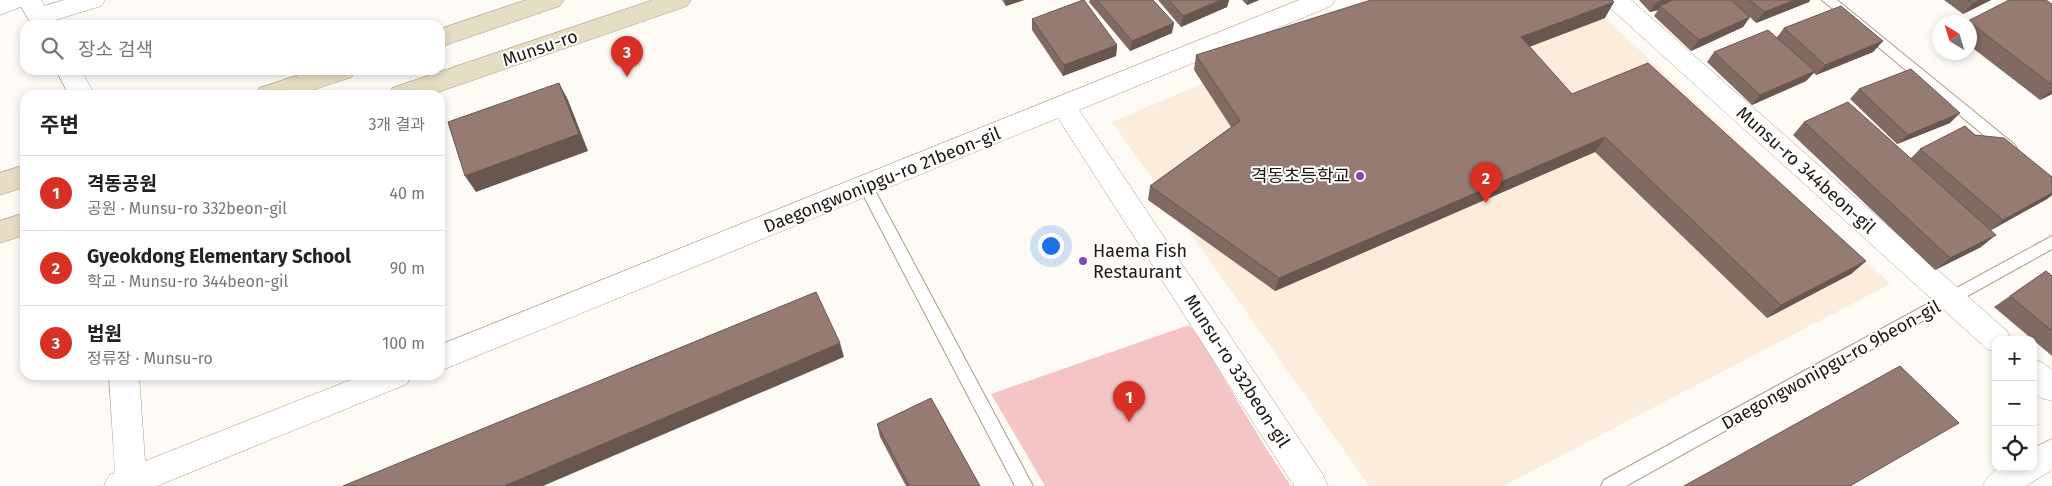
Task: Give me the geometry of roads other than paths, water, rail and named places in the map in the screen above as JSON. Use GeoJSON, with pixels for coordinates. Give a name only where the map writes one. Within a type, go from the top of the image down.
{"type":"FeatureCollection","features":[{"type":"Feature","properties":{"kind":"main road"},"geometry":{"type":"LineString","coordinates":[[445,36],[552,0]]}},
{"type":"Feature","properties":{"kind":"main road","name":"Munsu-ro"},"geometry":{"type":"LineString","coordinates":[[416,90],[679,0]]}},
{"type":"Feature","properties":{"kind":"main road"},"geometry":{"type":"LineString","coordinates":[[283,90],[328,75]]}},
{"type":"Feature","properties":{"kind":"main road"},"geometry":{"type":"LineString","coordinates":[[0,184],[20,178]]}},
{"type":"Feature","properties":{"kind":"main road"},"geometry":{"type":"LineString","coordinates":[[0,232],[20,226]]}},
{"type":"Feature","properties":{"kind":"street"},"geometry":{"type":"LineString","coordinates":[[0,6],[16,0]]}},
{"type":"Feature","properties":{"kind":"street"},"geometry":{"type":"LineString","coordinates":[[37,14],[93,0]]}},
{"type":"Feature","properties":{"kind":"street","name":"Daegongwonipgu-ro 21beon-gil"},"geometry":{"type":"LineString","coordinates":[[445,356],[866,187],[1323,0]]}},
{"type":"Feature","properties":{"kind":"street","name":"Munsu-ro 344beon-gil"},"geometry":{"type":"LineString","coordinates":[[1616,0],[1993,336]]}},
{"type":"Feature","properties":{"kind":"street"},"geometry":{"type":"LineString","coordinates":[[71,75],[79,90]]}},
{"type":"Feature","properties":{"kind":"street","name":"Munsu-ro 332beon-gil"},"geometry":{"type":"LineString","coordinates":[[1063,106],[1312,486]]}},
{"type":"Feature","properties":{"kind":"street"},"geometry":{"type":"LineString","coordinates":[[2037,375],[2052,388]]}},
{"type":"Feature","properties":{"kind":"street"},"geometry":{"type":"LineString","coordinates":[[124,380],[127,485],[385,380]]}},
{"type":"Feature","properties":{"kind":"street"},"geometry":{"type":"LineString","coordinates":[[2037,462],[2052,453]]}},
{"type":"Feature","properties":{"kind":"street"},"geometry":{"type":"LineString","coordinates":[[1999,486],[2023,471]]}},
{"type":"Feature","properties":{"kind":"lane"},"geometry":{"type":"LineString","coordinates":[[1828,0],[2021,158]]}},
{"type":"Feature","properties":{"kind":"lane"},"geometry":{"type":"LineString","coordinates":[[866,187],[1024,486]]}},
{"type":"Feature","properties":{"kind":"lane","name":"Daegongwonipgu-ro 9beon-gil"},"geometry":{"type":"LineString","coordinates":[[1610,486],[2052,242]]}},
{"type":"Feature","properties":{"kind":"place","name":"법원"},"geometry":{"type":"Point","coordinates":[627,77]}},
{"type":"Feature","properties":{"kind":"place","name":"격동초등학교"},"geometry":{"type":"Point","coordinates":[1360,176]}},
{"type":"Feature","properties":{"kind":"place","name":"Gyeokdong Elementary School"},"geometry":{"type":"Point","coordinates":[1486,203]}},
{"type":"Feature","properties":{"kind":"place","name":"Haema Fish Restaurant"},"geometry":{"type":"Point","coordinates":[1083,261]}},
{"type":"Feature","properties":{"kind":"place","name":"격동공원"},"geometry":{"type":"Point","coordinates":[1129,422]}}]}
